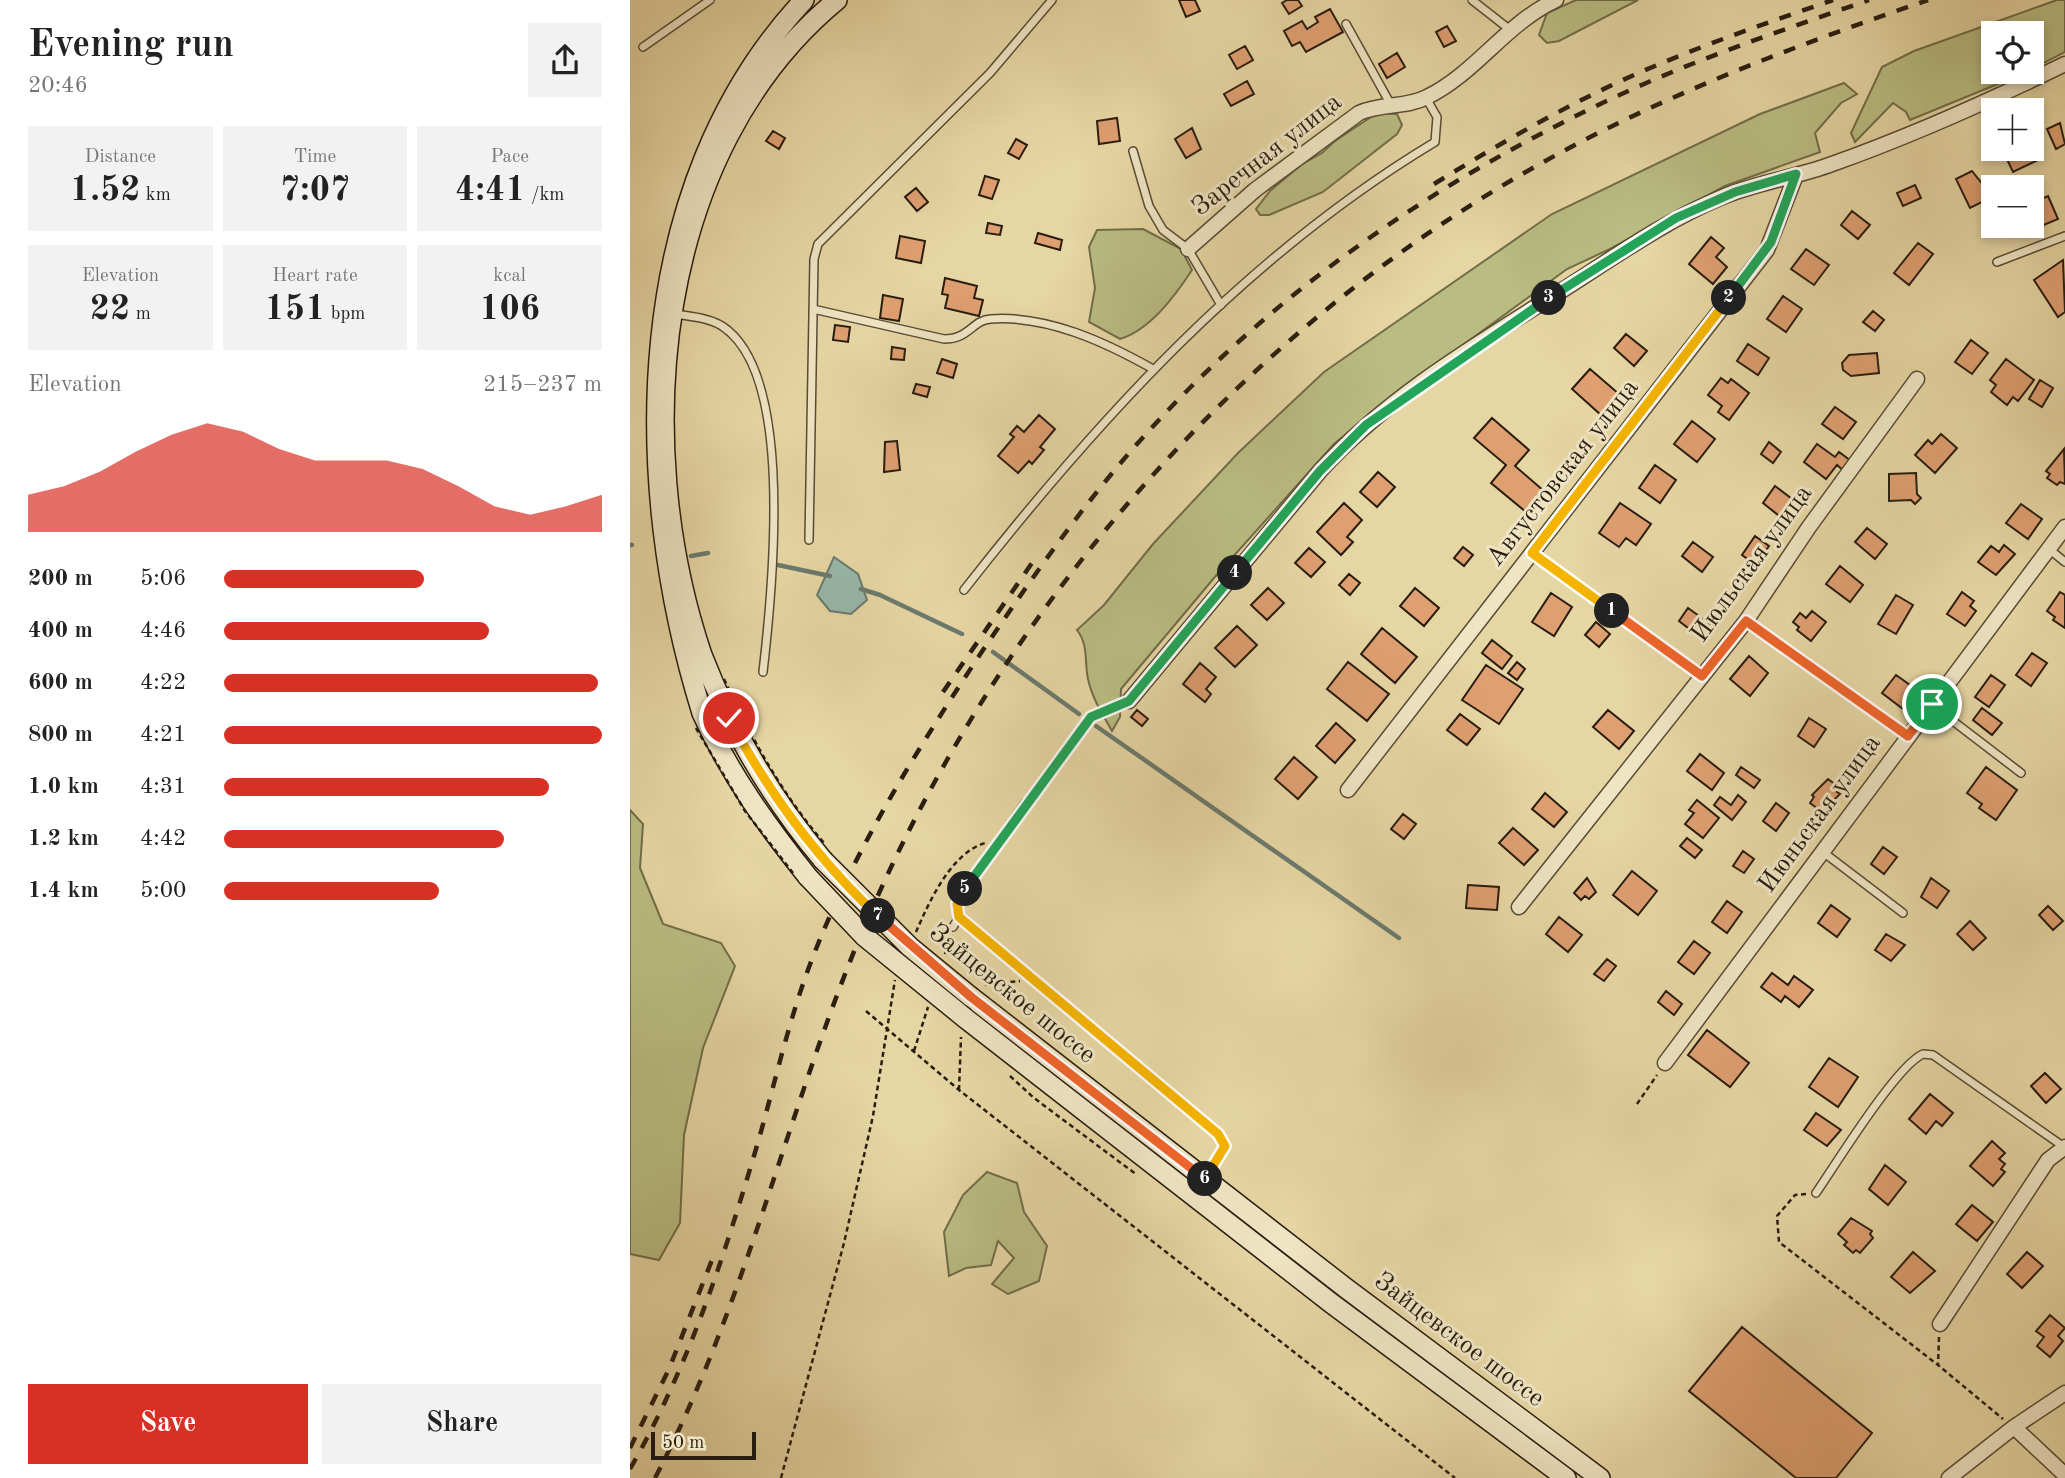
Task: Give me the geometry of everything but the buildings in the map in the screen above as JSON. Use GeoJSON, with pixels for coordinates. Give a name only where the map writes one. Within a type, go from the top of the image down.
{"type":"FeatureCollection","features":[{"type":"Feature","properties":{"kind":"main road"},"geometry":{"type":"LineString","coordinates":[[640,360],[652,281],[687,169],[732,87],[764,43],[804,0]]}},
{"type":"Feature","properties":{"kind":"main road","name":"Зайцевское шоссе"},"geometry":{"type":"LineString","coordinates":[[837,0],[783,55],[730,130],[690,221],[668,313],[659,394],[663,491],[685,604],[765,782],[818,854],[901,938],[973,992],[1204,1180],[1600,1478]]}},
{"type":"Feature","properties":{"kind":"main road","name":"Зайцевское шоссе"},"geometry":{"type":"LineString","coordinates":[[638,424],[644,510],[659,590],[681,660],[703,716],[742,786],[815,885],[881,951],[963,1024],[1566,1478]]}},
{"type":"Feature","properties":{"kind":"street","name":"Заречная улица"},"geometry":{"type":"LineString","coordinates":[[1188,249],[1255,190],[1360,113],[1374,107],[1426,98],[1470,67],[1509,29],[1556,0]]}},
{"type":"Feature","properties":{"kind":"street"},"geometry":{"type":"LineString","coordinates":[[1129,701],[1320,471],[1366,425],[1512,322],[1667,223],[1735,192],[1830,165],[1952,116],[2065,64]]}},
{"type":"Feature","properties":{"kind":"street","name":"Августовская улица"},"geometry":{"type":"LineString","coordinates":[[1348,790],[1766,250],[1796,174]]}},
{"type":"Feature","properties":{"kind":"street","name":"Июльская улица"},"geometry":{"type":"LineString","coordinates":[[1519,907],[1746,621],[1808,527],[1917,379]]}},
{"type":"Feature","properties":{"kind":"street","name":"Июньская улица"},"geometry":{"type":"LineString","coordinates":[[1665,1063],[2065,527]]}},
{"type":"Feature","properties":{"kind":"street"},"geometry":{"type":"LineString","coordinates":[[1940,1324],[2048,1160],[2064,1147]]}},
{"type":"Feature","properties":{"kind":"street"},"geometry":{"type":"LineString","coordinates":[[1949,1478],[2014,1427],[2065,1393]]}},
{"type":"Feature","properties":{"kind":"street"},"geometry":{"type":"LineString","coordinates":[[2014,1427],[2065,1475]]}},
{"type":"Feature","properties":{"kind":"lane"},"geometry":{"type":"LineString","coordinates":[[643,47],[710,0]]}},
{"type":"Feature","properties":{"kind":"lane"},"geometry":{"type":"LineString","coordinates":[[809,540],[814,259],[818,244],[990,74],[1052,0]]}},
{"type":"Feature","properties":{"kind":"lane"},"geometry":{"type":"LineString","coordinates":[[1472,0],[1509,29]]}},
{"type":"Feature","properties":{"kind":"lane"},"geometry":{"type":"LineString","coordinates":[[1346,24],[1391,105]]}},
{"type":"Feature","properties":{"kind":"lane"},"geometry":{"type":"LineString","coordinates":[[964,590],[1042,492],[1153,369],[1297,237],[1435,142],[1437,117],[1426,98]]}},
{"type":"Feature","properties":{"kind":"lane"},"geometry":{"type":"LineString","coordinates":[[1133,151],[1149,206],[1163,230],[1188,249],[1221,305]]}},
{"type":"Feature","properties":{"kind":"lane"},"geometry":{"type":"LineString","coordinates":[[1997,262],[2065,236]]}},
{"type":"Feature","properties":{"kind":"lane"},"geometry":{"type":"LineString","coordinates":[[813,309],[944,339],[964,336],[982,321],[989,319],[1021,319],[1058,325],[1153,369]]}},
{"type":"Feature","properties":{"kind":"lane"},"geometry":{"type":"LineString","coordinates":[[668,313],[716,323],[729,332],[747,359],[765,405],[773,447],[773,561],[763,672]]}},
{"type":"Feature","properties":{"kind":"lane"},"geometry":{"type":"LineString","coordinates":[[2049,550],[2065,562]]}},
{"type":"Feature","properties":{"kind":"lane"},"geometry":{"type":"LineString","coordinates":[[1532,553],[1702,676]]}},
{"type":"Feature","properties":{"kind":"lane"},"geometry":{"type":"LineString","coordinates":[[1746,621],[1908,736]]}},
{"type":"Feature","properties":{"kind":"lane"},"geometry":{"type":"LineString","coordinates":[[1932,704],[2021,773]]}},
{"type":"Feature","properties":{"kind":"lane"},"geometry":{"type":"LineString","coordinates":[[953,927],[959,917],[959,898],[1025,803]]}},
{"type":"Feature","properties":{"kind":"lane"},"geometry":{"type":"LineString","coordinates":[[1824,852],[1903,913]]}},
{"type":"Feature","properties":{"kind":"lane"},"geometry":{"type":"LineString","coordinates":[[959,917],[1218,1134],[1225,1146],[1204,1180]]}},
{"type":"Feature","properties":{"kind":"lane"},"geometry":{"type":"LineString","coordinates":[[1816,1193],[1878,1103],[1911,1062],[1923,1054],[1938,1059],[2064,1147]]}},
{"type":"Feature","properties":{"kind":"path"},"geometry":{"type":"LineString","coordinates":[[720,686],[772,772],[805,820],[829,848]]}},
{"type":"Feature","properties":{"kind":"path"},"geometry":{"type":"LineString","coordinates":[[1025,803],[1091,717],[1129,701]]}},
{"type":"Feature","properties":{"kind":"path"},"geometry":{"type":"LineString","coordinates":[[920,924],[955,863],[976,845],[1000,838]]}},
{"type":"Feature","properties":{"kind":"path"},"geometry":{"type":"LineString","coordinates":[[905,927],[915,936]]}},
{"type":"Feature","properties":{"kind":"path"},"geometry":{"type":"LineString","coordinates":[[973,992],[1021,981]]}},
{"type":"Feature","properties":{"kind":"path"},"geometry":{"type":"LineString","coordinates":[[781,1478],[873,1116],[893,986]]}},
{"type":"Feature","properties":{"kind":"path"},"geometry":{"type":"LineString","coordinates":[[866,1011],[887,1026],[959,1090],[1455,1478]]}},
{"type":"Feature","properties":{"kind":"path"},"geometry":{"type":"LineString","coordinates":[[959,1090],[963,1024]]}},
{"type":"Feature","properties":{"kind":"path"},"geometry":{"type":"LineString","coordinates":[[1637,1104],[1665,1063]]}},
{"type":"Feature","properties":{"kind":"path"},"geometry":{"type":"LineString","coordinates":[[1816,1193],[1795,1195],[1777,1216],[1779,1242],[2014,1427]]}},
{"type":"Feature","properties":{"kind":"path"},"geometry":{"type":"LineString","coordinates":[[1938,1365],[1940,1324]]}},
{"type":"Feature","properties":{"kind":"green space"},"geometry":{"type":"Polygon","coordinates":[[[1576,0],[1638,0],[1559,41],[1547,43],[1539,35],[1547,13],[1576,0]]]}},
{"type":"Feature","properties":{"kind":"green space"},"geometry":{"type":"Polygon","coordinates":[[[2057,0],[2065,0],[2065,52],[2044,63],[2044,21],[1998,21],[2057,0]]]}},
{"type":"Feature","properties":{"kind":"green space"},"geometry":{"type":"Polygon","coordinates":[[[1981,27],[1981,84],[1998,84],[1910,120],[1906,112],[1893,103],[1855,142],[1851,133],[1882,67],[1914,51],[1981,27]]]}},
{"type":"Feature","properties":{"kind":"green space"},"geometry":{"type":"Polygon","coordinates":[[[1844,83],[1857,94],[1841,103],[1815,133],[1820,152],[1725,186],[1610,249],[1567,269],[1392,397],[1334,444],[1214,578],[1121,689],[1120,717],[1112,731],[1092,693],[1085,648],[1077,630],[1104,605],[1153,544],[1238,453],[1324,372],[1552,214],[1760,114],[1844,83]]]}},
{"type":"Feature","properties":{"kind":"green space"},"geometry":{"type":"Polygon","coordinates":[[[1377,113],[1397,114],[1402,125],[1397,134],[1323,192],[1269,215],[1260,215],[1256,209],[1270,191],[1302,164],[1322,153],[1377,113]]]}},
{"type":"Feature","properties":{"kind":"green space"},"geometry":{"type":"Polygon","coordinates":[[[1143,229],[1181,249],[1192,270],[1170,301],[1151,320],[1131,335],[1120,339],[1089,322],[1095,288],[1089,247],[1097,230],[1143,229]]]}},
{"type":"Feature","properties":{"kind":"green space"},"geometry":{"type":"Polygon","coordinates":[[[630,810],[643,824],[640,868],[663,924],[721,943],[735,966],[703,1048],[684,1135],[680,1223],[659,1260],[630,1254],[630,810]]]}},
{"type":"Feature","properties":{"kind":"green space"},"geometry":{"type":"Polygon","coordinates":[[[987,1172],[1017,1183],[1024,1212],[1047,1246],[1039,1281],[1008,1294],[992,1284],[1014,1258],[998,1241],[991,1265],[966,1268],[949,1276],[944,1232],[963,1195],[987,1172]]]}},
{"type":"Feature","properties":{"kind":"shaded area"},"geometry":{"type":"Polygon","coordinates":[[[834,557],[858,574],[867,600],[851,614],[830,611],[817,595],[834,557]]]}},
{"type":"Feature","properties":{"kind":"waterway"},"geometry":{"type":"LineString","coordinates":[[691,556],[708,553]]}},
{"type":"Feature","properties":{"kind":"waterway"},"geometry":{"type":"LineString","coordinates":[[778,565],[830,576]]}},
{"type":"Feature","properties":{"kind":"waterway"},"geometry":{"type":"LineString","coordinates":[[861,589],[880,595],[962,634]]}},
{"type":"Feature","properties":{"kind":"waterway"},"geometry":{"type":"LineString","coordinates":[[993,652],[1079,714]]}},
{"type":"Feature","properties":{"kind":"waterway"},"geometry":{"type":"LineString","coordinates":[[1096,726],[1399,938]]}},
{"type":"Feature","properties":{"kind":"railway"},"geometry":{"type":"LineString","coordinates":[[1434,184],[1520,133],[1610,86],[1692,51],[1833,0]]}},
{"type":"Feature","properties":{"kind":"railway"},"geometry":{"type":"LineString","coordinates":[[630,1469],[670,1392],[702,1313],[763,1125],[805,978],[849,875],[911,762],[981,653],[1060,540],[1123,460],[1196,382],[1249,332],[1305,286],[1423,202],[1484,165],[1613,98],[1708,58],[1869,0]]}},
{"type":"Feature","properties":{"kind":"railway"},"geometry":{"type":"LineString","coordinates":[[655,1478],[713,1349],[830,1015],[855,949],[909,830],[973,715],[1047,606],[1129,503],[1218,406],[1316,318],[1420,239],[1531,169],[1676,96],[1826,36],[1928,0]]}},
{"type":"Feature","properties":{"kind":"railway"},"geometry":{"type":"LineString","coordinates":[[943,692],[1032,563]]}},
{"type":"Feature","properties":{"kind":"railway"},"geometry":{"type":"LineString","coordinates":[[630,1448],[669,1369],[712,1260]]}},
{"type":"Feature","properties":{"kind":"route"},"geometry":{"type":"LineString","coordinates":[[729,718],[781,806],[823,860],[873,912],[910,947],[971,997],[1204,1180],[1225,1146],[1218,1134],[959,917],[959,898],[1025,803],[1091,717],[1129,701],[1243,562],[1353,436],[1426,380],[1667,223],[1719,198],[1796,174],[1783,214],[1766,250],[1532,553],[1702,676],[1746,621],[1908,736],[1932,704]]}}]}
